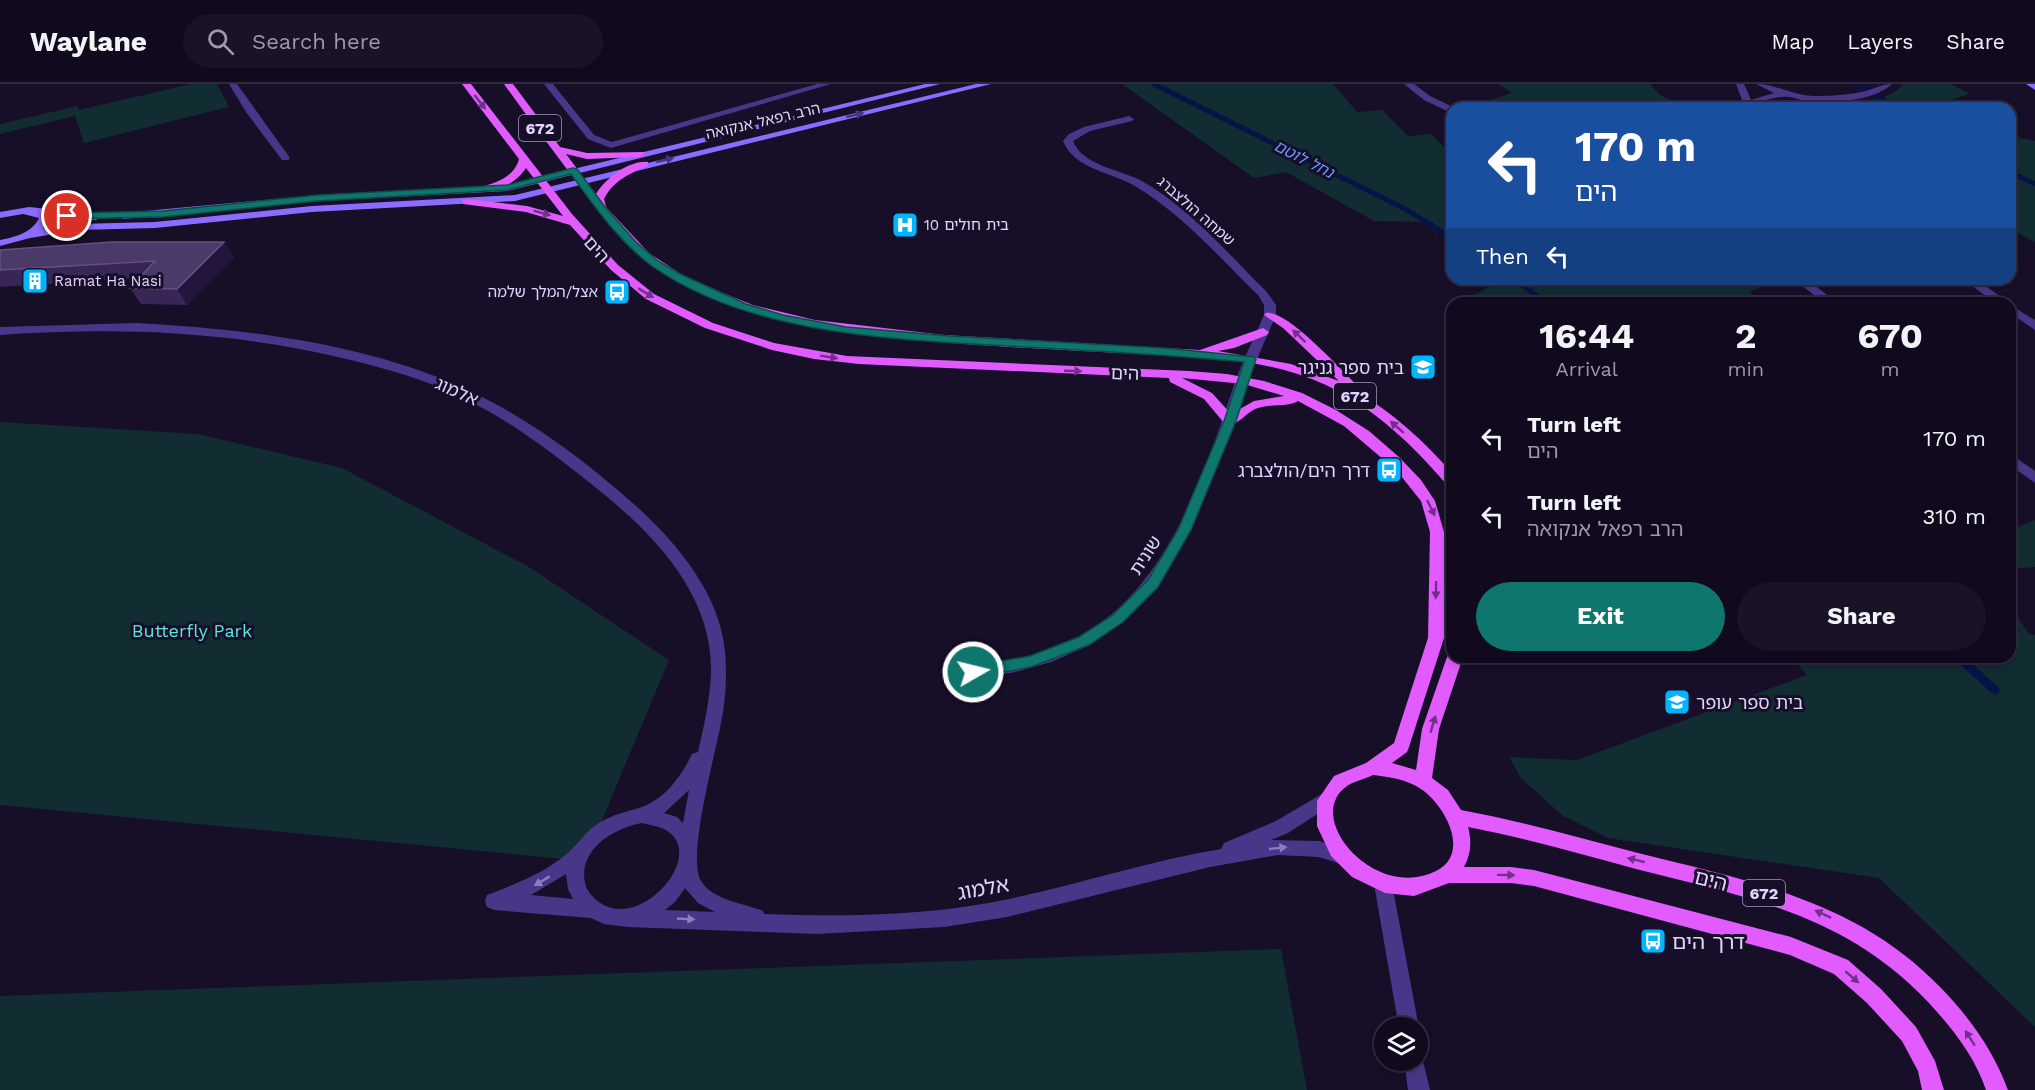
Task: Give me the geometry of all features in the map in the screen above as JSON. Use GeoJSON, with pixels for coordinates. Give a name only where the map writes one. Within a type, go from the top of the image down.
{"type":"FeatureCollection","features":[{"type":"Feature","properties":{"kind":"main road","name":"672"},"geometry":{"type":"LineString","coordinates":[[466,84],[548,191]]}},
{"type":"Feature","properties":{"kind":"main road","name":"672"},"geometry":{"type":"LineString","coordinates":[[508,84],[573,171]]}},
{"type":"Feature","properties":{"kind":"main road"},"geometry":{"type":"LineString","coordinates":[[556,149],[587,156],[640,154]]}},
{"type":"Feature","properties":{"kind":"main road"},"geometry":{"type":"LineString","coordinates":[[485,189],[513,177],[524,158]]}},
{"type":"Feature","properties":{"kind":"main road"},"geometry":{"type":"LineString","coordinates":[[601,209],[599,199],[608,184],[621,174],[645,165]]}},
{"type":"Feature","properties":{"kind":"main road","name":"הים"},"geometry":{"type":"LineString","coordinates":[[573,171],[601,209],[632,244],[676,277],[742,307],[782,318],[846,330],[950,339],[1164,351],[1250,359],[1312,374],[1371,406],[1417,444],[1446,475]]}},
{"type":"Feature","properties":{"kind":"main road","name":"הים"},"geometry":{"type":"LineString","coordinates":[[548,191],[607,261],[634,286],[670,308],[747,338],[834,358],[1242,380],[1311,401],[1353,425],[1384,450],[1419,487],[1436,518],[1436,638],[1401,747],[1372,768]]}},
{"type":"Feature","properties":{"kind":"main road"},"geometry":{"type":"LineString","coordinates":[[467,202],[527,209],[574,223]]}},
{"type":"Feature","properties":{"kind":"main road"},"geometry":{"type":"LineString","coordinates":[[1270,315],[1287,325],[1371,406]]}},
{"type":"Feature","properties":{"kind":"main road"},"geometry":{"type":"LineString","coordinates":[[1164,351],[1214,349],[1263,332]]}},
{"type":"Feature","properties":{"kind":"main road"},"geometry":{"type":"LineString","coordinates":[[1161,374],[1208,396],[1230,421],[1242,410],[1264,402],[1311,401]]}},
{"type":"Feature","properties":{"kind":"main road"},"geometry":{"type":"LineString","coordinates":[[1423,781],[1426,768],[1425,754],[1431,729],[1453,663]]}},
{"type":"Feature","properties":{"kind":"main road"},"geometry":{"type":"LineString","coordinates":[[1372,768],[1398,771],[1423,781],[1440,794],[1456,817],[1462,836],[1460,855],[1447,874],[1425,886],[1404,887],[1383,884],[1353,867],[1341,856],[1326,829],[1324,813],[1333,787],[1357,771],[1372,768]]}},
{"type":"Feature","properties":{"kind":"main road","name":"הים"},"geometry":{"type":"LineString","coordinates":[[1456,817],[1508,826],[1760,892],[1819,912],[1857,932],[1894,956],[1932,990],[1968,1032],[1990,1071],[1997,1090]]}},
{"type":"Feature","properties":{"kind":"main road","name":"672"},"geometry":{"type":"LineString","coordinates":[[1447,874],[1511,875],[1534,878],[1791,946],[1841,967],[1874,996],[1910,1034],[1928,1068],[1933,1090]]}},
{"type":"Feature","properties":{"kind":"street"},"geometry":{"type":"LineString","coordinates":[[233,84],[249,110],[285,158]]}},
{"type":"Feature","properties":{"kind":"street","name":"הרב רפאל אנקואה"},"geometry":{"type":"LineString","coordinates":[[548,84],[591,137],[611,145],[827,84]]}},
{"type":"Feature","properties":{"kind":"street","name":"הרב רפאל אנקואה"},"geometry":{"type":"LineString","coordinates":[[2,214],[28,210],[84,217],[137,215],[327,197],[517,186],[640,154],[936,84]]}},
{"type":"Feature","properties":{"kind":"street","name":"הרב רפאל אנקואה"},"geometry":{"type":"LineString","coordinates":[[2,243],[27,235],[78,227],[155,225],[312,209],[515,198],[961,87],[987,84]]}},
{"type":"Feature","properties":{"kind":"street"},"geometry":{"type":"LineString","coordinates":[[1408,84],[1427,98],[1446,107]]}},
{"type":"Feature","properties":{"kind":"street"},"geometry":{"type":"LineString","coordinates":[[1740,84],[1747,102]]}},
{"type":"Feature","properties":{"kind":"street"},"geometry":{"type":"LineString","coordinates":[[1760,84],[1783,94]]}},
{"type":"Feature","properties":{"kind":"street"},"geometry":{"type":"LineString","coordinates":[[1756,102],[1783,94],[1840,97],[1864,94],[1888,84]]}},
{"type":"Feature","properties":{"kind":"street"},"geometry":{"type":"LineString","coordinates":[[2030,84],[2035,87]]}},
{"type":"Feature","properties":{"kind":"street","name":"שמחה הולצברג"},"geometry":{"type":"LineString","coordinates":[[1129,119],[1096,127],[1071,137],[1068,141],[1069,146],[1076,155],[1137,183],[1182,217],[1262,293],[1270,305],[1270,315]]}},
{"type":"Feature","properties":{"kind":"street"},"geometry":{"type":"LineString","coordinates":[[27,235],[44,221],[45,217],[42,213]]}},
{"type":"Feature","properties":{"kind":"street"},"geometry":{"type":"LineString","coordinates":[[1808,285],[1824,297]]}},
{"type":"Feature","properties":{"kind":"street"},"geometry":{"type":"LineString","coordinates":[[1978,285],[1994,297]]}},
{"type":"Feature","properties":{"kind":"street"},"geometry":{"type":"LineString","coordinates":[[2016,312],[2035,326]]}},
{"type":"Feature","properties":{"kind":"street"},"geometry":{"type":"LineString","coordinates":[[1250,359],[1270,315]]}},
{"type":"Feature","properties":{"kind":"street","name":"אלמוג"},"geometry":{"type":"LineString","coordinates":[[0,331],[112,325],[153,326],[263,338],[383,364],[431,379],[482,402],[529,430],[614,495],[650,527],[679,561],[698,592],[709,617],[717,646],[719,669],[717,692],[690,820],[688,858],[691,883],[699,892],[716,902],[770,923]]}},
{"type":"Feature","properties":{"kind":"street","name":"שונית"},"geometry":{"type":"LineString","coordinates":[[973,672],[1011,667],[1051,656],[1084,641],[1118,618],[1153,583],[1184,530],[1230,421],[1250,359]]}},
{"type":"Feature","properties":{"kind":"street"},"geometry":{"type":"LineString","coordinates":[[2016,462],[2035,473]]}},
{"type":"Feature","properties":{"kind":"street"},"geometry":{"type":"LineString","coordinates":[[2016,463],[2035,478]]}},
{"type":"Feature","properties":{"kind":"street","name":"אלמוג"},"geometry":{"type":"LineString","coordinates":[[642,815],[661,807],[673,797],[694,767],[709,734]]}},
{"type":"Feature","properties":{"kind":"street","name":"אלמוג"},"geometry":{"type":"LineString","coordinates":[[1200,862],[1282,827],[1327,799]]}},
{"type":"Feature","properties":{"kind":"street"},"geometry":{"type":"LineString","coordinates":[[642,815],[672,822],[684,834],[688,858],[680,884],[666,899],[648,911],[628,917],[608,916],[591,909],[494,901],[530,888],[555,873],[609,825],[625,818],[642,815]]}},
{"type":"Feature","properties":{"kind":"street","name":"אלמוג"},"geometry":{"type":"LineString","coordinates":[[628,917],[818,926],[944,918],[1007,908],[1200,862],[1278,847],[1319,849],[1341,856]]}},
{"type":"Feature","properties":{"kind":"street"},"geometry":{"type":"LineString","coordinates":[[583,850],[577,865],[575,881],[580,897],[591,909]]}},
{"type":"Feature","properties":{"kind":"street"},"geometry":{"type":"LineString","coordinates":[[1383,884],[1407,1017]]}},
{"type":"Feature","properties":{"kind":"street"},"geometry":{"type":"LineString","coordinates":[[1416,1071],[1419,1090]]}},
{"type":"Feature","properties":{"kind":"green space"},"geometry":{"type":"Polygon","coordinates":[[[191,84],[217,84],[229,107],[84,143],[75,116],[0,134],[0,124],[77,106],[79,110],[191,84]]]}},
{"type":"Feature","properties":{"kind":"green space"},"geometry":{"type":"Polygon","coordinates":[[[1122,84],[1333,84],[1357,112],[1382,110],[1408,136],[1431,134],[1446,149],[1446,233],[1432,222],[1374,221],[1286,172],[1254,178],[1122,84]]]}},
{"type":"Feature","properties":{"kind":"green space"},"geometry":{"type":"Polygon","coordinates":[[[1498,84],[1653,84],[1651,85],[1660,95],[1676,102],[1486,102],[1512,93],[1498,84]]]}},
{"type":"Feature","properties":{"kind":"green space"},"geometry":{"type":"Polygon","coordinates":[[[1903,84],[1951,84],[1970,94],[1950,100],[1953,102],[1851,102],[1868,101],[1894,92],[1903,84]]]}},
{"type":"Feature","properties":{"kind":"green space"},"geometry":{"type":"Polygon","coordinates":[[[2016,137],[2035,141],[2035,242],[2016,232],[2016,137]]]}},
{"type":"Feature","properties":{"kind":"green space"},"geometry":{"type":"Polygon","coordinates":[[[1493,285],[1767,285],[1750,292],[1752,297],[1470,297],[1493,285]]]}},
{"type":"Feature","properties":{"kind":"green space","name":"Butterfly Park"},"geometry":{"type":"Polygon","coordinates":[[[0,422],[198,434],[342,468],[529,567],[669,660],[585,861],[0,805],[0,422]]]}},
{"type":"Feature","properties":{"kind":"green space"},"geometry":{"type":"Polygon","coordinates":[[[2035,520],[2035,567],[2016,569],[2016,528],[2035,520]]]}},
{"type":"Feature","properties":{"kind":"green space"},"geometry":{"type":"Polygon","coordinates":[[[2016,615],[2029,634],[2035,635],[2035,1027],[1879,878],[1608,838],[1563,816],[1521,778],[1509,757],[1577,760],[1807,675],[1796,663],[2016,663],[2016,615]]]}},
{"type":"Feature","properties":{"kind":"green space"},"geometry":{"type":"Polygon","coordinates":[[[1281,949],[1307,1090],[0,1090],[0,996],[1281,949]]]}},
{"type":"Feature","properties":{"kind":"building"},"geometry":{"type":"Polygon","coordinates":[[[112,242],[224,242],[177,289],[130,288],[155,261],[0,270],[0,250],[112,242]]]}},
{"type":"Feature","properties":{"kind":"waterway","name":"נחל לוטם"},"geometry":{"type":"LineString","coordinates":[[1154,84],[1407,210],[1446,234]]}},
{"type":"Feature","properties":{"kind":"waterway"},"geometry":{"type":"LineString","coordinates":[[1857,84],[1887,102]]}},
{"type":"Feature","properties":{"kind":"waterway"},"geometry":{"type":"LineString","coordinates":[[2016,175],[2035,184]]}},
{"type":"Feature","properties":{"kind":"waterway","name":"נחל לוטם"},"geometry":{"type":"LineString","coordinates":[[1523,285],[1538,297]]}},
{"type":"Feature","properties":{"kind":"waterway","name":"נחל לוטם"},"geometry":{"type":"LineString","coordinates":[[1965,663],[1995,690]]}},
{"type":"Feature","properties":{"kind":"place","name":"בית חולים 10"},"geometry":{"type":"Point","coordinates":[905,225]}},
{"type":"Feature","properties":{"kind":"place","name":"Ramat Ha Nasi"},"geometry":{"type":"Point","coordinates":[35,281]}},
{"type":"Feature","properties":{"kind":"place","name":"אצל/המלך שלמה"},"geometry":{"type":"Point","coordinates":[617,292]}},
{"type":"Feature","properties":{"kind":"place","name":"בית ספר גניגר"},"geometry":{"type":"Point","coordinates":[1423,367]}},
{"type":"Feature","properties":{"kind":"place","name":"דרך הים/הולצברג"},"geometry":{"type":"Point","coordinates":[1389,470]}},
{"type":"Feature","properties":{"kind":"place","name":"בית ספר עופר"},"geometry":{"type":"Point","coordinates":[1677,702]}},
{"type":"Feature","properties":{"kind":"place","name":"דרך הים"},"geometry":{"type":"Point","coordinates":[1653,941]}},
{"type":"Feature","properties":{"kind":"route"},"geometry":{"type":"LineString","coordinates":[[67,216],[163,214],[318,198],[507,188],[573,171],[601,209],[632,244],[655,263],[676,277],[742,307],[782,318],[846,330],[950,339],[1164,351],[1250,359],[1230,421],[1184,530],[1153,583],[1118,618],[1084,641],[1051,656],[1011,667],[973,672]]}}]}
